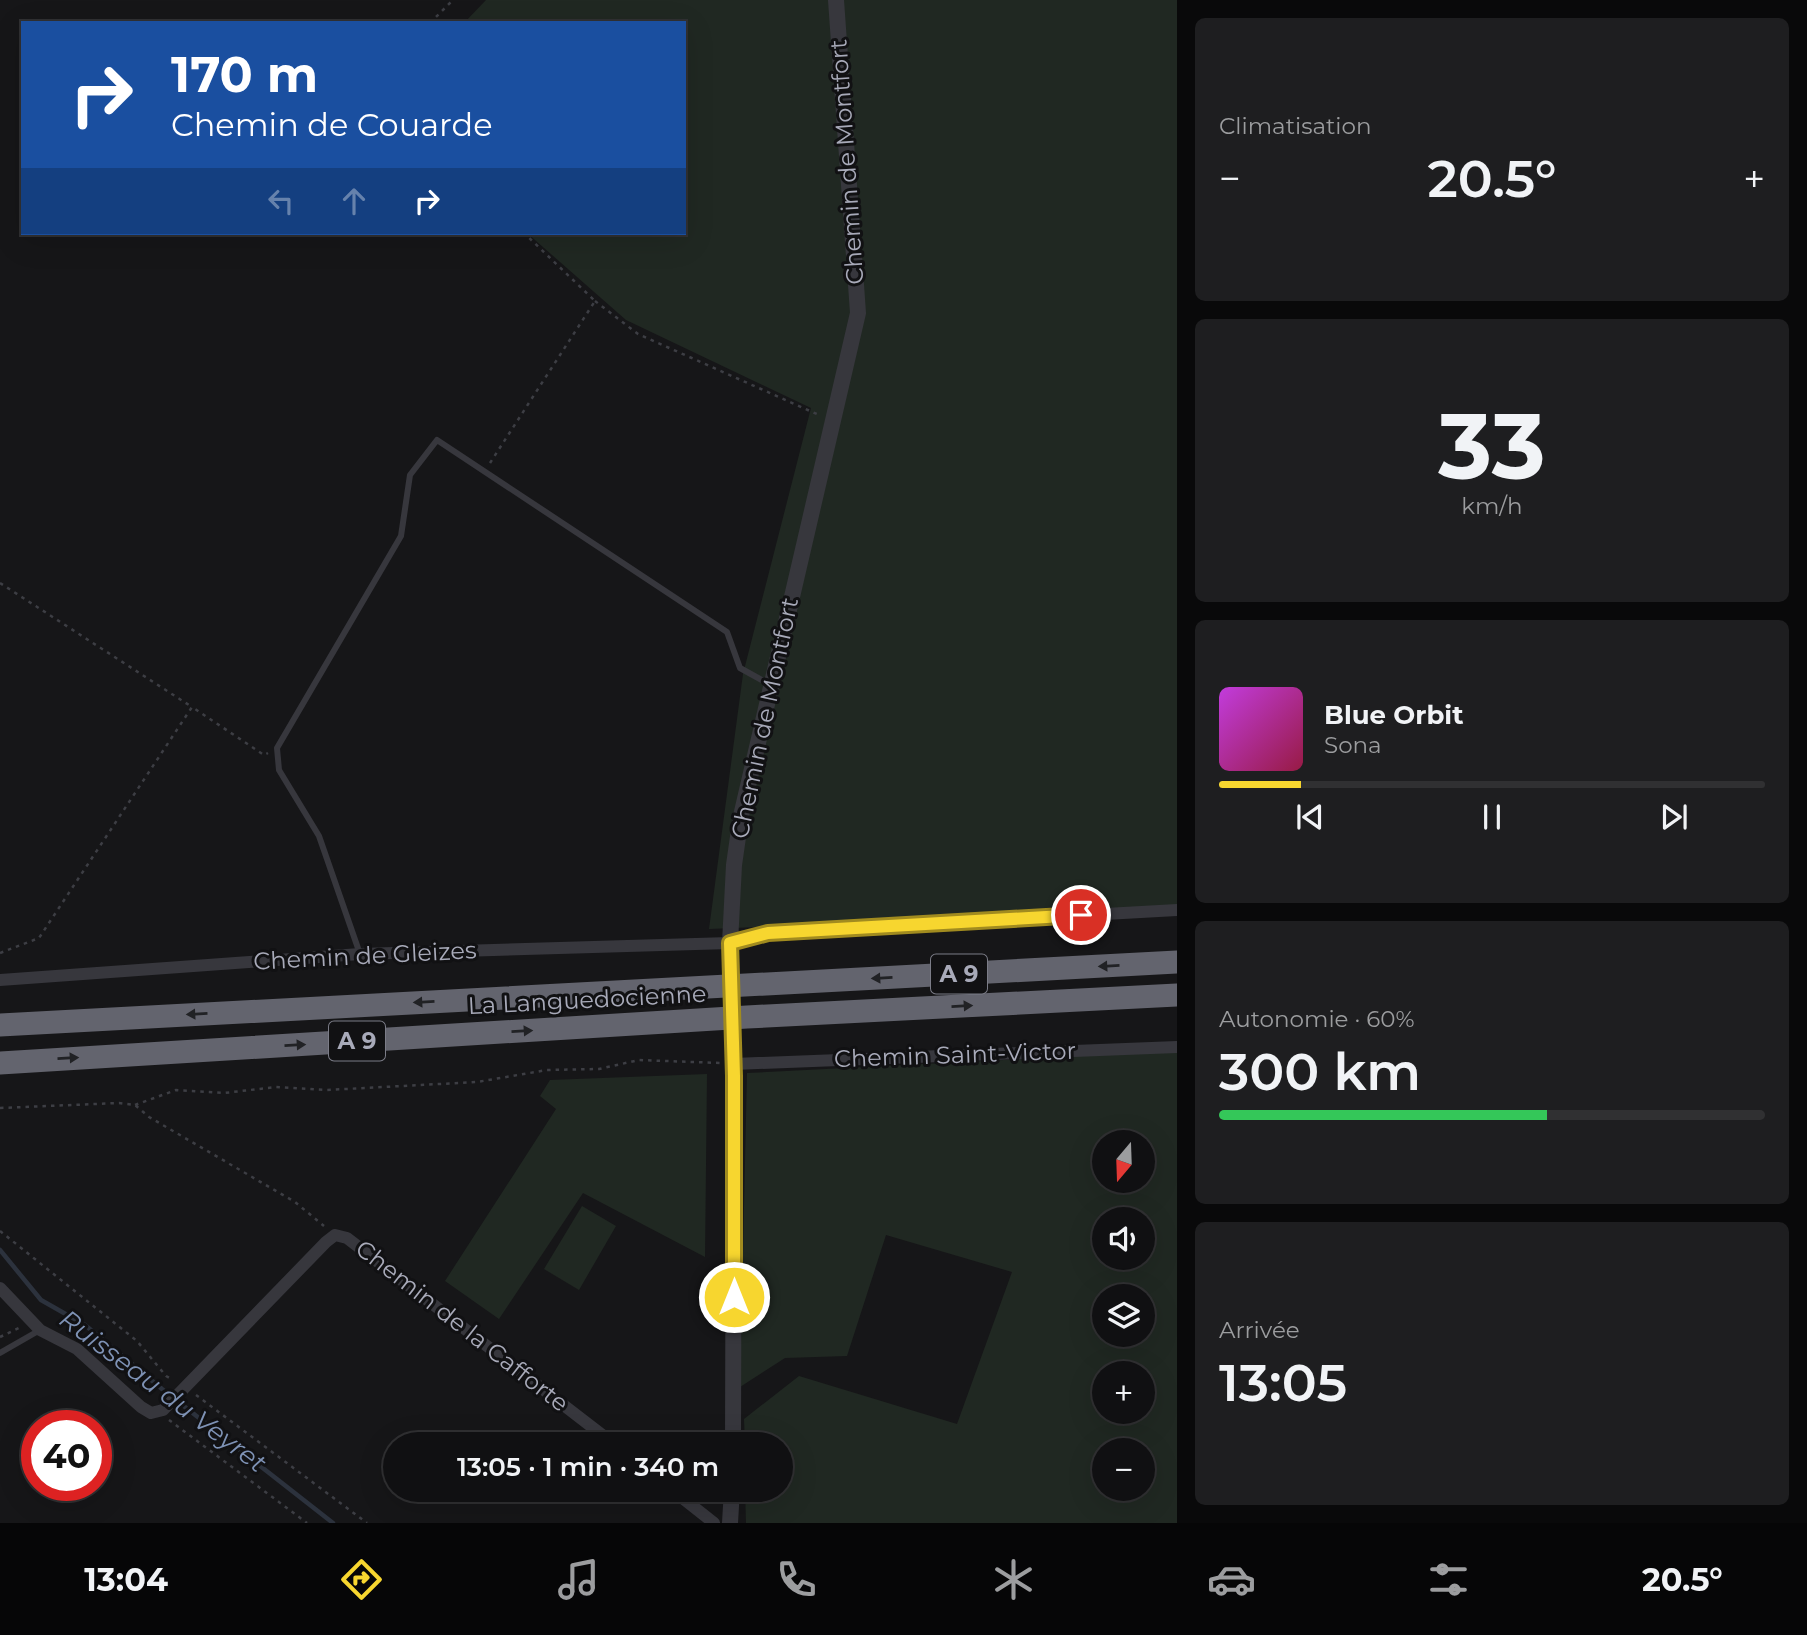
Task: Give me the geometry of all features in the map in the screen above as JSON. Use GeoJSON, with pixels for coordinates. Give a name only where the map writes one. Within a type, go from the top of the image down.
{"type":"FeatureCollection","features":[{"type":"Feature","properties":{"kind":"highway","name":"La Languedocienne"},"geometry":{"type":"LineString","coordinates":[[0,1025],[1177,962]]}},
{"type":"Feature","properties":{"kind":"highway","name":"La Languedocienne"},"geometry":{"type":"LineString","coordinates":[[0,1063],[747,1017],[1177,995]]}},
{"type":"Feature","properties":{"kind":"street","name":"Chemin de Montfort"},"geometry":{"type":"LineString","coordinates":[[733,1432],[734,1064],[730,943],[734,865],[741,816],[858,313],[836,0]]}},
{"type":"Feature","properties":{"kind":"street","name":"Chemin de Gleizes"},"geometry":{"type":"LineString","coordinates":[[0,980],[360,954],[730,943],[768,933],[1177,910]]}},
{"type":"Feature","properties":{"kind":"street","name":"Chemin Saint-Victor"},"geometry":{"type":"LineString","coordinates":[[734,1064],[1177,1047]]}},
{"type":"Feature","properties":{"kind":"street","name":"Chemin de la Cafforte"},"geometry":{"type":"LineString","coordinates":[[161,1411],[335,1235],[347,1238],[598,1432]]}},
{"type":"Feature","properties":{"kind":"street"},"geometry":{"type":"LineString","coordinates":[[0,1288],[37,1327],[76,1349],[141,1408],[152,1413],[161,1411]]}},
{"type":"Feature","properties":{"kind":"street"},"geometry":{"type":"LineString","coordinates":[[687,1502],[714,1523]]}},
{"type":"Feature","properties":{"kind":"street"},"geometry":{"type":"LineString","coordinates":[[730,1523],[731,1502]]}},
{"type":"Feature","properties":{"kind":"lane"},"geometry":{"type":"LineString","coordinates":[[360,954],[319,836],[279,770],[277,748],[401,536],[410,475],[437,440],[727,632],[740,668],[771,684]]}},
{"type":"Feature","properties":{"kind":"lane"},"geometry":{"type":"LineString","coordinates":[[0,1353],[37,1327]]}},
{"type":"Feature","properties":{"kind":"path"},"geometry":{"type":"LineString","coordinates":[[432,21],[453,0]]}},
{"type":"Feature","properties":{"kind":"path"},"geometry":{"type":"LineString","coordinates":[[526,235],[596,301],[638,334],[831,420]]}},
{"type":"Feature","properties":{"kind":"path"},"geometry":{"type":"LineString","coordinates":[[484,471],[596,301]]}},
{"type":"Feature","properties":{"kind":"path"},"geometry":{"type":"LineString","coordinates":[[0,583],[264,755],[277,748]]}},
{"type":"Feature","properties":{"kind":"path"},"geometry":{"type":"LineString","coordinates":[[0,953],[39,938],[192,707]]}},
{"type":"Feature","properties":{"kind":"path"},"geometry":{"type":"LineString","coordinates":[[135,1105],[176,1090],[224,1093],[276,1087],[327,1090],[477,1082],[547,1070],[599,1069],[639,1060],[734,1064]]}},
{"type":"Feature","properties":{"kind":"path"},"geometry":{"type":"LineString","coordinates":[[0,1108],[119,1102],[135,1105],[149,1117],[295,1202],[335,1235]]}},
{"type":"Feature","properties":{"kind":"path"},"geometry":{"type":"LineString","coordinates":[[0,1337],[14,1329],[37,1327]]}},
{"type":"Feature","properties":{"kind":"path"},"geometry":{"type":"LineString","coordinates":[[161,1411],[307,1523]]}},
{"type":"Feature","properties":{"kind":"shaded area"},"geometry":{"type":"Polygon","coordinates":[[[486,0],[1177,0],[1177,909],[709,929],[743,674],[811,408],[626,320],[529,235],[686,235],[686,21],[466,21],[486,0]]]}},
{"type":"Feature","properties":{"kind":"shaded area"},"geometry":{"type":"Polygon","coordinates":[[[1177,1051],[1177,1523],[746,1523],[745,1502],[793,1502],[793,1432],[745,1432],[744,1419],[799,1376],[957,1424],[1012,1272],[886,1235],[847,1356],[785,1358],[740,1387],[747,1073],[1177,1051]]]}},
{"type":"Feature","properties":{"kind":"shaded area"},"geometry":{"type":"Polygon","coordinates":[[[707,1074],[705,1257],[583,1193],[499,1319],[445,1281],[556,1109],[540,1096],[550,1080],[707,1074]]]}},
{"type":"Feature","properties":{"kind":"shaded area"},"geometry":{"type":"Polygon","coordinates":[[[582,1206],[616,1226],[579,1290],[544,1269],[582,1206]]]}},
{"type":"Feature","properties":{"kind":"waterway","name":"Ruisseau du Veyret"},"geometry":{"type":"LineString","coordinates":[[0,1250],[41,1300],[85,1325],[333,1523]]}},
{"type":"Feature","properties":{"kind":"route"},"geometry":{"type":"LineString","coordinates":[[734,1297],[734,1076],[730,943],[768,933],[1081,915]]}}]}
